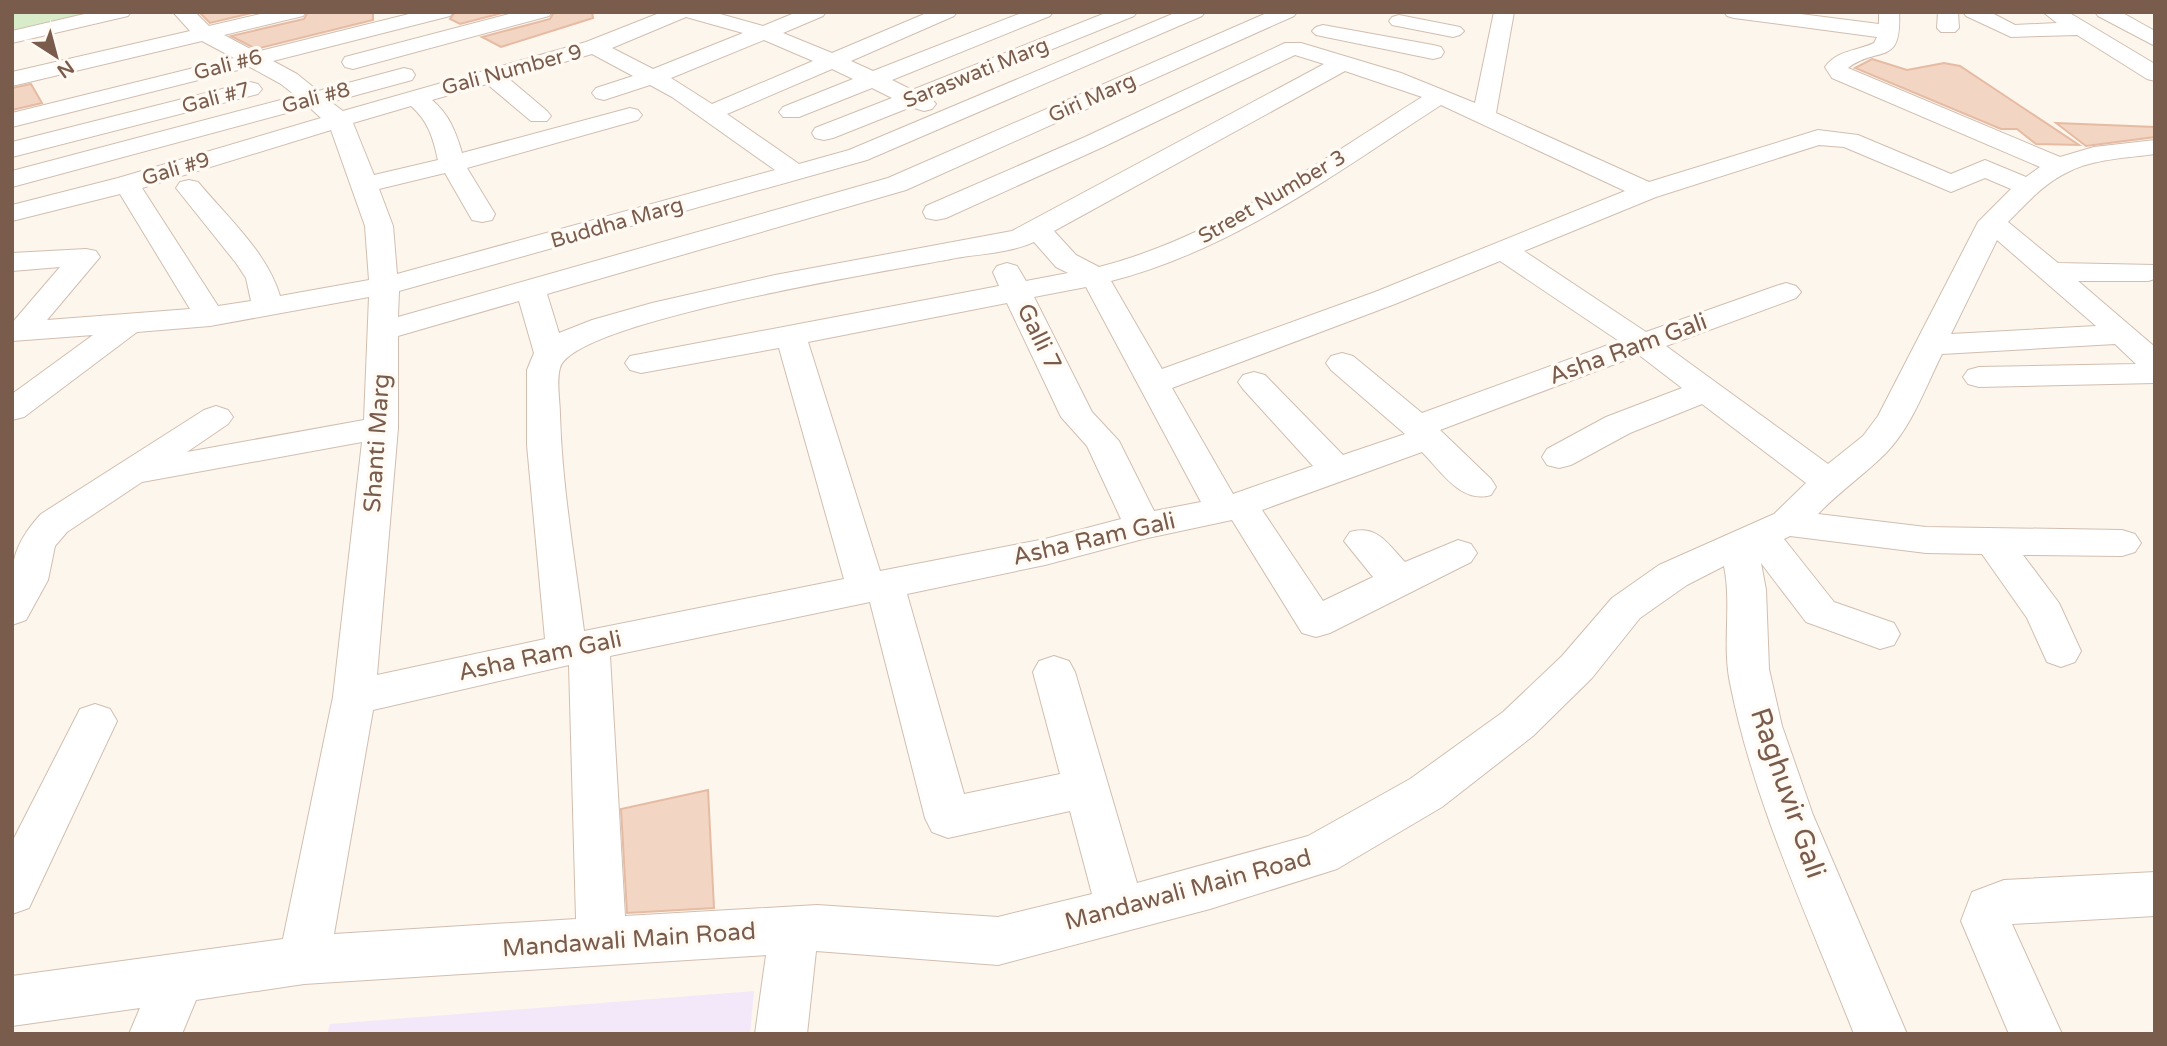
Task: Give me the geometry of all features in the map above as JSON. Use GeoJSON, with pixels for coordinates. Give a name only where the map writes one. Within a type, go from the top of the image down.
{"type":"FeatureCollection","features":[{"type":"Feature","properties":{"kind":"street"},"geometry":{"type":"LineString","coordinates":[[12,37],[121,12]]}},
{"type":"Feature","properties":{"kind":"street"},"geometry":{"type":"LineString","coordinates":[[12,57],[197,19],[296,12]]}},
{"type":"Feature","properties":{"kind":"street"},"geometry":{"type":"LineString","coordinates":[[12,98],[242,54],[386,12]]}},
{"type":"Feature","properties":{"kind":"street","name":"Gali #7"},"geometry":{"type":"LineString","coordinates":[[12,150],[542,12]]}},
{"type":"Feature","properties":{"kind":"street","name":"Gali Number 9"},"geometry":{"type":"LineString","coordinates":[[339,120],[594,47],[681,12]]}},
{"type":"Feature","properties":{"kind":"street"},"geometry":{"type":"LineString","coordinates":[[689,12],[762,32],[873,79],[950,117]]}},
{"type":"Feature","properties":{"kind":"street"},"geometry":{"type":"LineString","coordinates":[[595,82],[653,77],[816,12]]}},
{"type":"Feature","properties":{"kind":"street"},"geometry":{"type":"LineString","coordinates":[[894,52],[986,12]]}},
{"type":"Feature","properties":{"kind":"street"},"geometry":{"type":"LineString","coordinates":[[792,112],[1043,12]]}},
{"type":"Feature","properties":{"kind":"street","name":"Saraswati Marg"},"geometry":{"type":"LineString","coordinates":[[824,133],[1127,12]]}},
{"type":"Feature","properties":{"kind":"street","name":"Giri Marg"},"geometry":{"type":"LineString","coordinates":[[915,198],[1233,36],[1287,12]]}},
{"type":"Feature","properties":{"kind":"street"},"geometry":{"type":"LineString","coordinates":[[1484,115],[1504,12]]}},
{"type":"Feature","properties":{"kind":"street"},"geometry":{"type":"LineString","coordinates":[[1734,12],[1889,20]]}},
{"type":"Feature","properties":{"kind":"street"},"geometry":{"type":"LineString","coordinates":[[1867,12],[1889,20]]}},
{"type":"Feature","properties":{"kind":"street"},"geometry":{"type":"LineString","coordinates":[[1973,12],[2011,31],[2080,29]]}},
{"type":"Feature","properties":{"kind":"street"},"geometry":{"type":"LineString","coordinates":[[2053,12],[2155,74]]}},
{"type":"Feature","properties":{"kind":"street"},"geometry":{"type":"LineString","coordinates":[[2105,12],[2155,40]]}},
{"type":"Feature","properties":{"kind":"street","name":"Gali #6"},"geometry":{"type":"LineString","coordinates":[[12,120],[242,54],[437,13]]}},
{"type":"Feature","properties":{"kind":"street"},"geometry":{"type":"LineString","coordinates":[[710,113],[940,13]]}},
{"type":"Feature","properties":{"kind":"street"},"geometry":{"type":"LineString","coordinates":[[1182,14],[1233,36],[1343,63],[1440,96],[1647,191]]}},
{"type":"Feature","properties":{"kind":"street","name":"Buddha Marg"},"geometry":{"type":"LineString","coordinates":[[18,331],[209,317],[384,286],[858,155],[1182,14]]}},
{"type":"Feature","properties":{"kind":"street"},"geometry":{"type":"LineString","coordinates":[[845,221],[1094,142],[1323,31],[1364,16],[1452,31]]}},
{"type":"Feature","properties":{"kind":"street"},"geometry":{"type":"LineString","coordinates":[[197,19],[242,54],[289,79],[339,120]]}},
{"type":"Feature","properties":{"kind":"street"},"geometry":{"type":"LineString","coordinates":[[12,79],[197,19]]}},
{"type":"Feature","properties":{"kind":"street"},"geometry":{"type":"LineString","coordinates":[[1889,20],[1887,43],[1874,53],[1841,61],[1836,66],[1840,73],[2059,166]]}},
{"type":"Feature","properties":{"kind":"street"},"geometry":{"type":"LineString","coordinates":[[1323,31],[1433,52]]}},
{"type":"Feature","properties":{"kind":"street"},"geometry":{"type":"LineString","coordinates":[[594,47],[653,77],[710,113],[795,173]]}},
{"type":"Feature","properties":{"kind":"street"},"geometry":{"type":"LineString","coordinates":[[938,53],[979,71]]}},
{"type":"Feature","properties":{"kind":"street"},"geometry":{"type":"LineString","coordinates":[[595,82],[626,62]]}},
{"type":"Feature","properties":{"kind":"street"},"geometry":{"type":"LineString","coordinates":[[602,942],[578,648],[544,445],[543,370],[551,353],[568,341],[603,326],[652,312],[775,284],[1020,238],[1343,63]]}},
{"type":"Feature","properties":{"kind":"street","name":"Gali #8"},"geometry":{"type":"LineString","coordinates":[[12,179],[424,70]]}},
{"type":"Feature","properties":{"kind":"street"},"geometry":{"type":"LineString","coordinates":[[493,77],[539,116]]}},
{"type":"Feature","properties":{"kind":"street"},"geometry":{"type":"LineString","coordinates":[[2128,80],[2155,96]]}},
{"type":"Feature","properties":{"kind":"street"},"geometry":{"type":"LineString","coordinates":[[365,185],[630,115],[595,82]]}},
{"type":"Feature","properties":{"kind":"street","name":"Street Number 3"},"geometry":{"type":"LineString","coordinates":[[641,363],[1016,292],[1094,276],[1157,258],[1204,239],[1440,96]]}},
{"type":"Feature","properties":{"kind":"street"},"geometry":{"type":"LineString","coordinates":[[415,97],[433,113],[452,164],[482,214]]}},
{"type":"Feature","properties":{"kind":"street","name":"Gali #9"},"geometry":{"type":"LineString","coordinates":[[12,213],[127,184],[339,120]]}},
{"type":"Feature","properties":{"kind":"street","name":"Shanti Marg"},"geometry":{"type":"LineString","coordinates":[[304,960],[354,696],[381,428],[384,286],[379,226],[339,120]]}},
{"type":"Feature","properties":{"kind":"street"},"geometry":{"type":"LineString","coordinates":[[1152,384],[1504,251],[1647,191],[1818,137],[1831,136],[1865,146],[1951,184],[1985,168],[2028,187]]}},
{"type":"Feature","properties":{"kind":"street","name":"Mandawali Main Road"},"geometry":{"type":"LineString","coordinates":[[12,1001],[304,960],[817,928],[998,942],[1320,854],[1426,793],[1518,724],[1577,667],[1626,608],[1673,575],[1761,533],[1875,444],[1893,419],[1992,222],[2028,187],[2059,166],[2094,155],[2155,147]]}},
{"type":"Feature","properties":{"kind":"street"},"geometry":{"type":"LineString","coordinates":[[127,184],[209,317]]}},
{"type":"Feature","properties":{"kind":"street"},"geometry":{"type":"LineString","coordinates":[[189,188],[248,259],[260,278],[268,307]]}},
{"type":"Feature","properties":{"kind":"street"},"geometry":{"type":"LineString","coordinates":[[384,331],[531,291],[915,198],[993,244]]}},
{"type":"Feature","properties":{"kind":"street"},"geometry":{"type":"LineString","coordinates":[[1992,222],[2123,334],[2155,365]]}},
{"type":"Feature","properties":{"kind":"street"},"geometry":{"type":"LineString","coordinates":[[1037,229],[1066,261],[1094,276],[1152,384],[1232,507],[1316,622],[1458,552]]}},
{"type":"Feature","properties":{"kind":"street","name":"Galli 7"},"geometry":{"type":"LineString","coordinates":[[993,244],[1078,417],[1102,441],[1143,526]]}},
{"type":"Feature","properties":{"kind":"street"},"geometry":{"type":"LineString","coordinates":[[1504,251],[1642,343],[1828,482]]}},
{"type":"Feature","properties":{"kind":"street"},"geometry":{"type":"LineString","coordinates":[[12,262],[86,257],[18,331]]}},
{"type":"Feature","properties":{"kind":"street"},"geometry":{"type":"LineString","coordinates":[[2052,272],[2148,272]]}},
{"type":"Feature","properties":{"kind":"street"},"geometry":{"type":"LineString","coordinates":[[531,291],[551,353]]}},
{"type":"Feature","properties":{"kind":"street","name":"Asha Ram Gali"},"geometry":{"type":"LineString","coordinates":[[354,696],[1045,552],[1143,526],[1232,507],[1336,468],[1642,343],[1786,292]]}},
{"type":"Feature","properties":{"kind":"street"},"geometry":{"type":"LineString","coordinates":[[12,410],[128,324]]}},
{"type":"Feature","properties":{"kind":"street"},"geometry":{"type":"LineString","coordinates":[[1930,345],[2123,334]]}},
{"type":"Feature","properties":{"kind":"street"},"geometry":{"type":"LineString","coordinates":[[791,336],[876,586],[948,818],[1087,788]]}},
{"type":"Feature","properties":{"kind":"street"},"geometry":{"type":"LineString","coordinates":[[1342,363],[1423,433],[1478,486]]}},
{"type":"Feature","properties":{"kind":"street"},"geometry":{"type":"LineString","coordinates":[[1979,377],[2155,373]]}},
{"type":"Feature","properties":{"kind":"street"},"geometry":{"type":"LineString","coordinates":[[1254,382],[1336,468]]}},
{"type":"Feature","properties":{"kind":"street"},"geometry":{"type":"LineString","coordinates":[[1559,457],[1618,425],[1704,391]]}},
{"type":"Feature","properties":{"kind":"street"},"geometry":{"type":"LineString","coordinates":[[12,610],[29,580],[31,561],[38,541],[54,523],[216,417]]}},
{"type":"Feature","properties":{"kind":"street"},"geometry":{"type":"LineString","coordinates":[[129,474],[381,428]]}},
{"type":"Feature","properties":{"kind":"street"},"geometry":{"type":"LineString","coordinates":[[1761,533],[1994,543],[2122,543]]}},
{"type":"Feature","properties":{"kind":"street"},"geometry":{"type":"LineString","coordinates":[[1761,533],[1820,612],[1880,634]]}},
{"type":"Feature","properties":{"kind":"street","name":"Raghuvir Gali"},"geometry":{"type":"LineString","coordinates":[[1761,533],[1746,588],[1750,679],[1767,745],[1796,831],[1881,1034]]}},
{"type":"Feature","properties":{"kind":"street"},"geometry":{"type":"LineString","coordinates":[[1363,541],[1399,581]]}},
{"type":"Feature","properties":{"kind":"street"},"geometry":{"type":"LineString","coordinates":[[1994,543],[2045,613],[2061,652]]}},
{"type":"Feature","properties":{"kind":"street"},"geometry":{"type":"LineString","coordinates":[[1054,673],[1121,910]]}},
{"type":"Feature","properties":{"kind":"street"},"geometry":{"type":"LineString","coordinates":[[12,892],[95,721]]}},
{"type":"Feature","properties":{"kind":"street"},"geometry":{"type":"LineString","coordinates":[[2036,1034],[1986,921],[1989,908],[2004,902],[2155,894]]}},
{"type":"Feature","properties":{"kind":"street"},"geometry":{"type":"LineString","coordinates":[[781,1034],[794,930]]}},
{"type":"Feature","properties":{"kind":"street"},"geometry":{"type":"LineString","coordinates":[[155,1034],[180,977]]}},
{"type":"Feature","properties":{"kind":"shaded area"},"geometry":{"type":"Polygon","coordinates":[[[754,991],[750,1034],[327,1034],[330,1024],[754,991]]]}},
{"type":"Feature","properties":{"kind":"green space"},"geometry":{"type":"Polygon","coordinates":[[[12,12],[105,12],[12,31],[12,12]]]}},
{"type":"Feature","properties":{"kind":"building"},"geometry":{"type":"Polygon","coordinates":[[[199,12],[256,12],[210,23],[199,12]]]}},
{"type":"Feature","properties":{"kind":"building"},"geometry":{"type":"Polygon","coordinates":[[[308,12],[373,12],[373,20],[256,49],[231,36],[304,19],[308,12]]]}},
{"type":"Feature","properties":{"kind":"building"},"geometry":{"type":"Polygon","coordinates":[[[455,12],[506,12],[460,24],[450,19],[455,12]]]}},
{"type":"Feature","properties":{"kind":"building"},"geometry":{"type":"Polygon","coordinates":[[[554,12],[592,12],[593,18],[501,47],[482,37],[550,19],[554,12]]]}},
{"type":"Feature","properties":{"kind":"building"},"geometry":{"type":"Polygon","coordinates":[[[1872,59],[1907,70],[1944,63],[1960,66],[2079,145],[2036,144],[2017,129],[2001,129],[1855,68],[1872,59]]]}},
{"type":"Feature","properties":{"kind":"building"},"geometry":{"type":"Polygon","coordinates":[[[31,84],[42,103],[12,110],[12,88],[31,84]]]}},
{"type":"Feature","properties":{"kind":"building"},"geometry":{"type":"Polygon","coordinates":[[[2056,123],[2155,127],[2155,137],[2086,146],[2056,123]]]}},
{"type":"Feature","properties":{"kind":"building"},"geometry":{"type":"Polygon","coordinates":[[[708,790],[714,908],[627,913],[621,809],[708,790]]]}}]}
